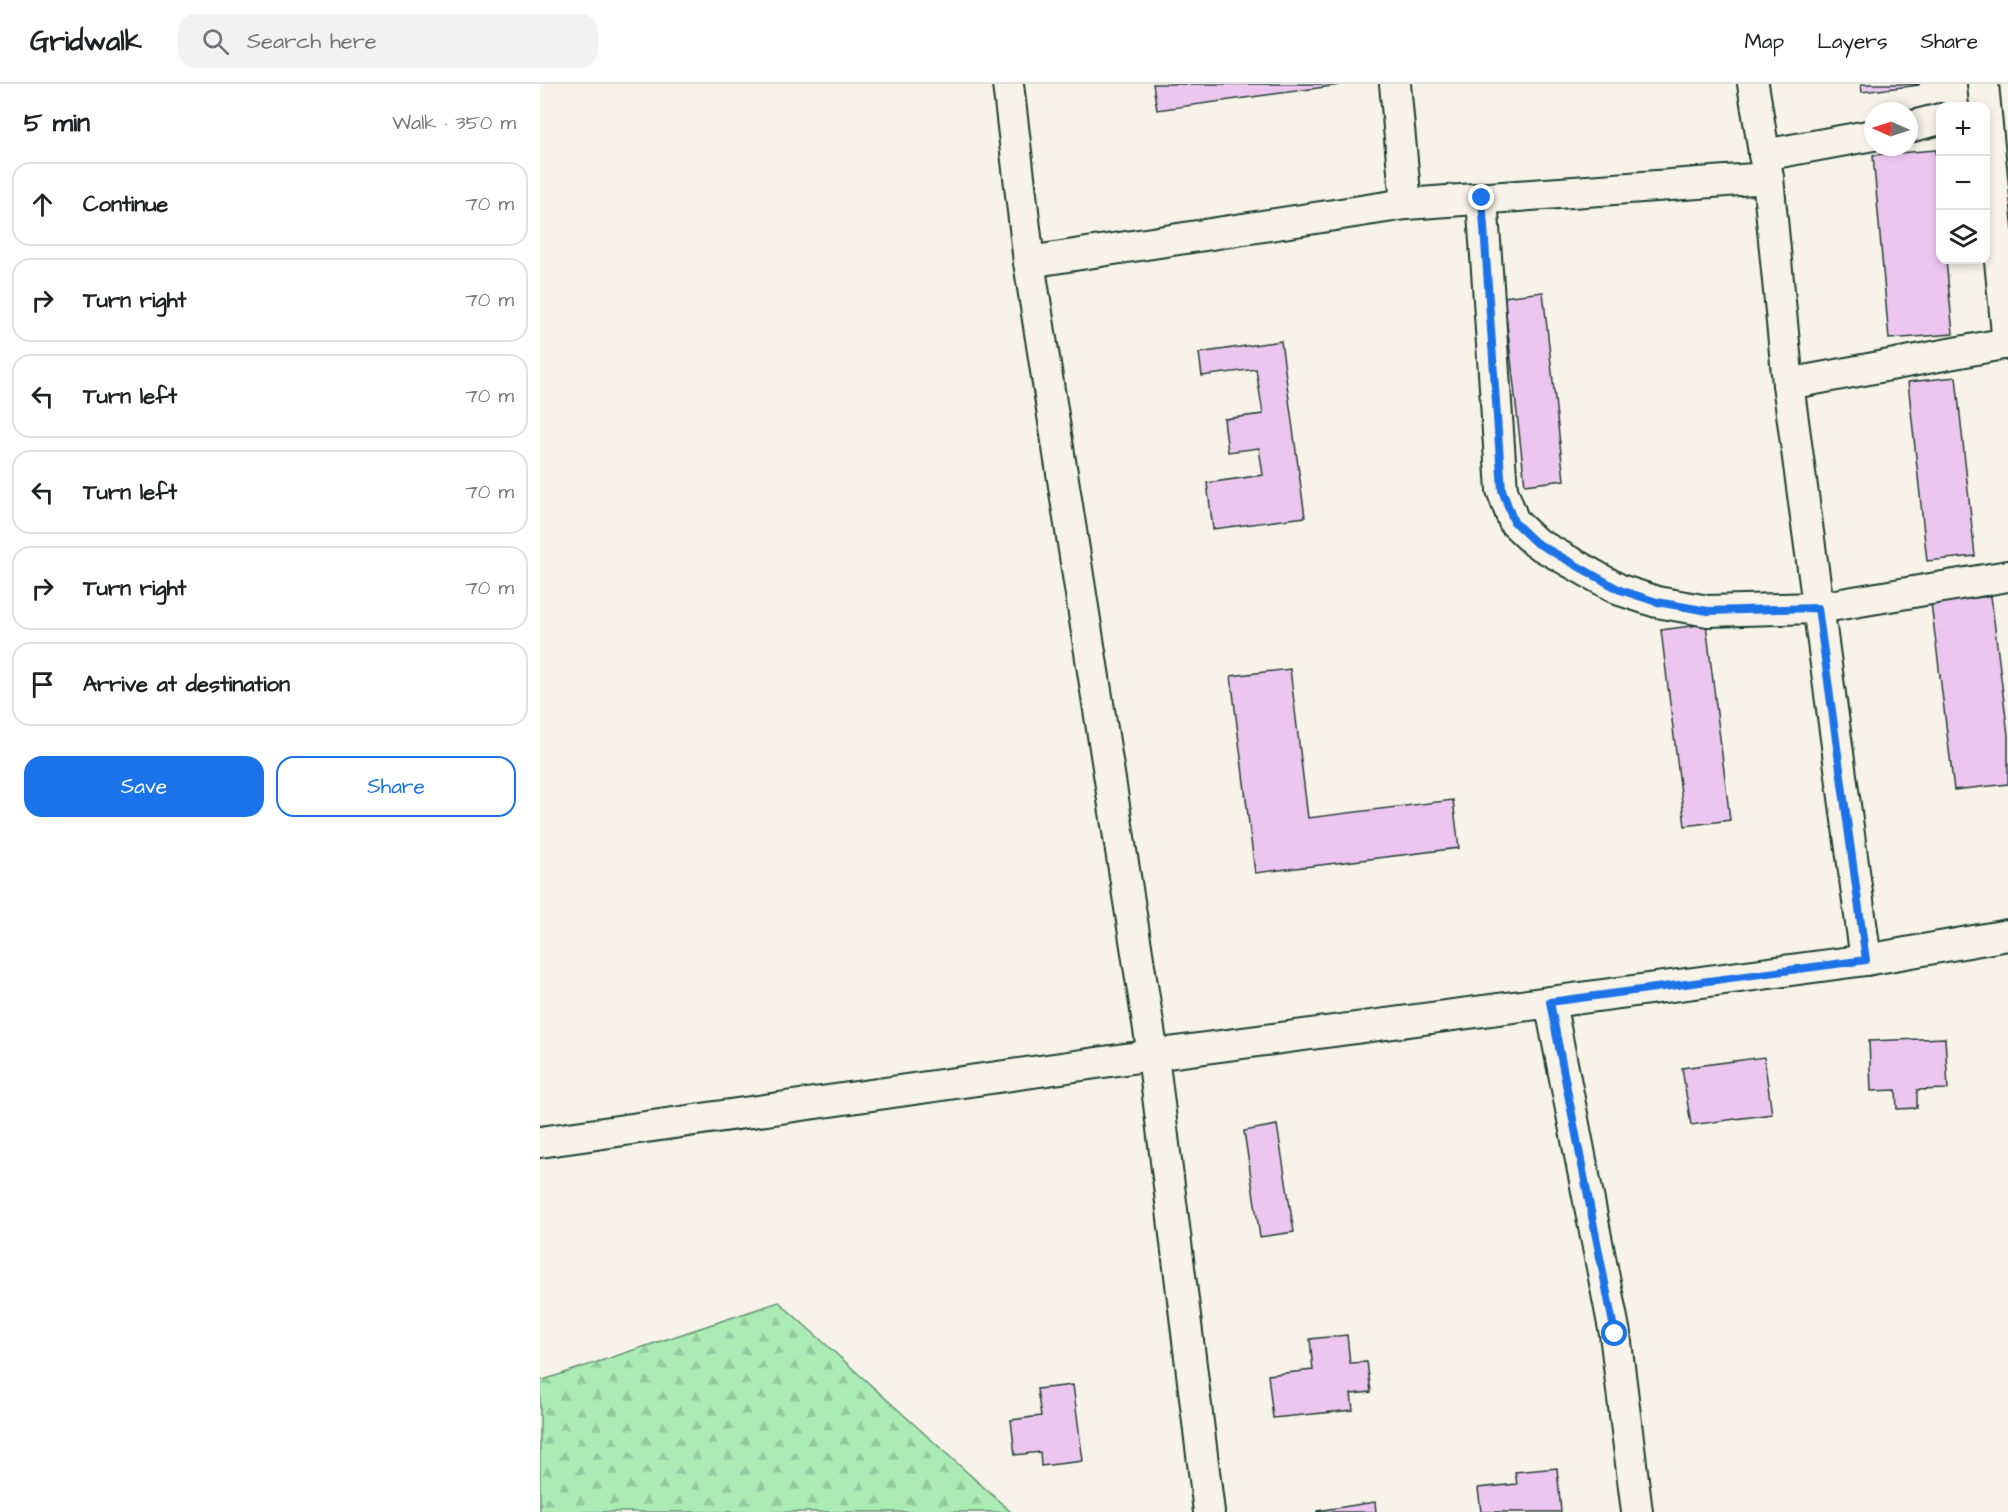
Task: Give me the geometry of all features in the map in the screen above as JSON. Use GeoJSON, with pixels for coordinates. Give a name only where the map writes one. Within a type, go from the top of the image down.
{"type":"FeatureCollection","features":[{"type":"Feature","properties":{"kind":"street"},"geometry":{"type":"LineString","coordinates":[[1008,84],[1029,262],[1153,1054],[1209,1512]]}},
{"type":"Feature","properties":{"kind":"street"},"geometry":{"type":"LineString","coordinates":[[1395,84],[1406,204]]}},
{"type":"Feature","properties":{"kind":"street"},"geometry":{"type":"LineString","coordinates":[[1753,84],[1766,166],[1788,384],[1866,960]]}},
{"type":"Feature","properties":{"kind":"street"},"geometry":{"type":"LineString","coordinates":[[1788,384],[2008,343],[1991,101]]}},
{"type":"Feature","properties":{"kind":"street"},"geometry":{"type":"LineString","coordinates":[[1918,125],[1936,120]]}},
{"type":"Feature","properties":{"kind":"street"},"geometry":{"type":"LineString","coordinates":[[1029,262],[1406,204],[1482,198],[1766,166],[1864,138]]}},
{"type":"Feature","properties":{"kind":"street"},"geometry":{"type":"LineString","coordinates":[[1482,198],[1502,490],[1514,522],[1535,542],[1620,590],[1657,602],[1708,611],[1818,608],[2008,576]]}},
{"type":"Feature","properties":{"kind":"street"},"geometry":{"type":"LineString","coordinates":[[540,1142],[1153,1054],[1866,960],[2008,935]]}},
{"type":"Feature","properties":{"kind":"street"},"geometry":{"type":"LineString","coordinates":[[1550,1002],[1615,1334],[1637,1512]]}},
{"type":"Feature","properties":{"kind":"green space"},"geometry":{"type":"Polygon","coordinates":[[[779,1302],[1011,1512],[540,1512],[540,1381],[779,1302]]]}},
{"type":"Feature","properties":{"kind":"building"},"geometry":{"type":"Polygon","coordinates":[[[1153,84],[1339,84],[1339,85],[1157,110],[1153,84]]]}},
{"type":"Feature","properties":{"kind":"building"},"geometry":{"type":"Polygon","coordinates":[[[1861,84],[1919,84],[1919,85],[1862,92],[1861,84]]]}},
{"type":"Feature","properties":{"kind":"building"},"geometry":{"type":"Polygon","coordinates":[[[1936,150],[1936,264],[1946,264],[1953,334],[1889,339],[1873,156],[1918,156],[1918,151],[1936,150]]]}},
{"type":"Feature","properties":{"kind":"building"},"geometry":{"type":"Polygon","coordinates":[[[1543,292],[1564,480],[1525,485],[1504,297],[1543,292]]]}},
{"type":"Feature","properties":{"kind":"building"},"geometry":{"type":"Polygon","coordinates":[[[1281,341],[1305,517],[1213,529],[1207,483],[1263,475],[1259,448],[1228,452],[1224,419],[1263,414],[1256,369],[1202,376],[1199,353],[1281,341]]]}},
{"type":"Feature","properties":{"kind":"building"},"geometry":{"type":"Polygon","coordinates":[[[1956,377],[1975,556],[1927,561],[1908,382],[1956,377]]]}},
{"type":"Feature","properties":{"kind":"building"},"geometry":{"type":"Polygon","coordinates":[[[1991,596],[2008,735],[2008,784],[1954,790],[1931,603],[1991,596]]]}},
{"type":"Feature","properties":{"kind":"building"},"geometry":{"type":"Polygon","coordinates":[[[1706,624],[1730,820],[1685,826],[1661,630],[1706,624]]]}},
{"type":"Feature","properties":{"kind":"building"},"geometry":{"type":"Polygon","coordinates":[[[1290,669],[1308,818],[1453,800],[1459,848],[1255,873],[1231,676],[1290,669]]]}},
{"type":"Feature","properties":{"kind":"building"},"geometry":{"type":"Polygon","coordinates":[[[1945,1038],[1948,1089],[1917,1090],[1917,1108],[1897,1109],[1896,1090],[1871,1091],[1869,1041],[1945,1038]]]}},
{"type":"Feature","properties":{"kind":"building"},"geometry":{"type":"Polygon","coordinates":[[[1764,1057],[1772,1114],[1691,1125],[1682,1068],[1764,1057]]]}},
{"type":"Feature","properties":{"kind":"building"},"geometry":{"type":"Polygon","coordinates":[[[1277,1125],[1294,1232],[1260,1237],[1244,1131],[1277,1125]]]}},
{"type":"Feature","properties":{"kind":"building"},"geometry":{"type":"Polygon","coordinates":[[[1347,1335],[1350,1363],[1367,1362],[1371,1392],[1351,1394],[1353,1410],[1273,1418],[1268,1375],[1313,1370],[1310,1339],[1347,1335]]]}},
{"type":"Feature","properties":{"kind":"building"},"geometry":{"type":"Polygon","coordinates":[[[1073,1385],[1083,1461],[1041,1466],[1040,1452],[1015,1455],[1011,1420],[1041,1416],[1037,1389],[1073,1385]]]}},
{"type":"Feature","properties":{"kind":"building"},"geometry":{"type":"Polygon","coordinates":[[[1557,1468],[1561,1512],[1481,1512],[1478,1488],[1517,1484],[1515,1472],[1557,1468]]]}},
{"type":"Feature","properties":{"kind":"building"},"geometry":{"type":"Polygon","coordinates":[[[1375,1502],[1376,1512],[1317,1512],[1317,1511],[1375,1502]]]}},
{"type":"Feature","properties":{"kind":"route"},"geometry":{"type":"LineString","coordinates":[[1482,198],[1502,490],[1514,522],[1535,542],[1620,590],[1657,602],[1708,611],[1818,608],[1866,960],[1550,1002],[1615,1334]]}}]}
